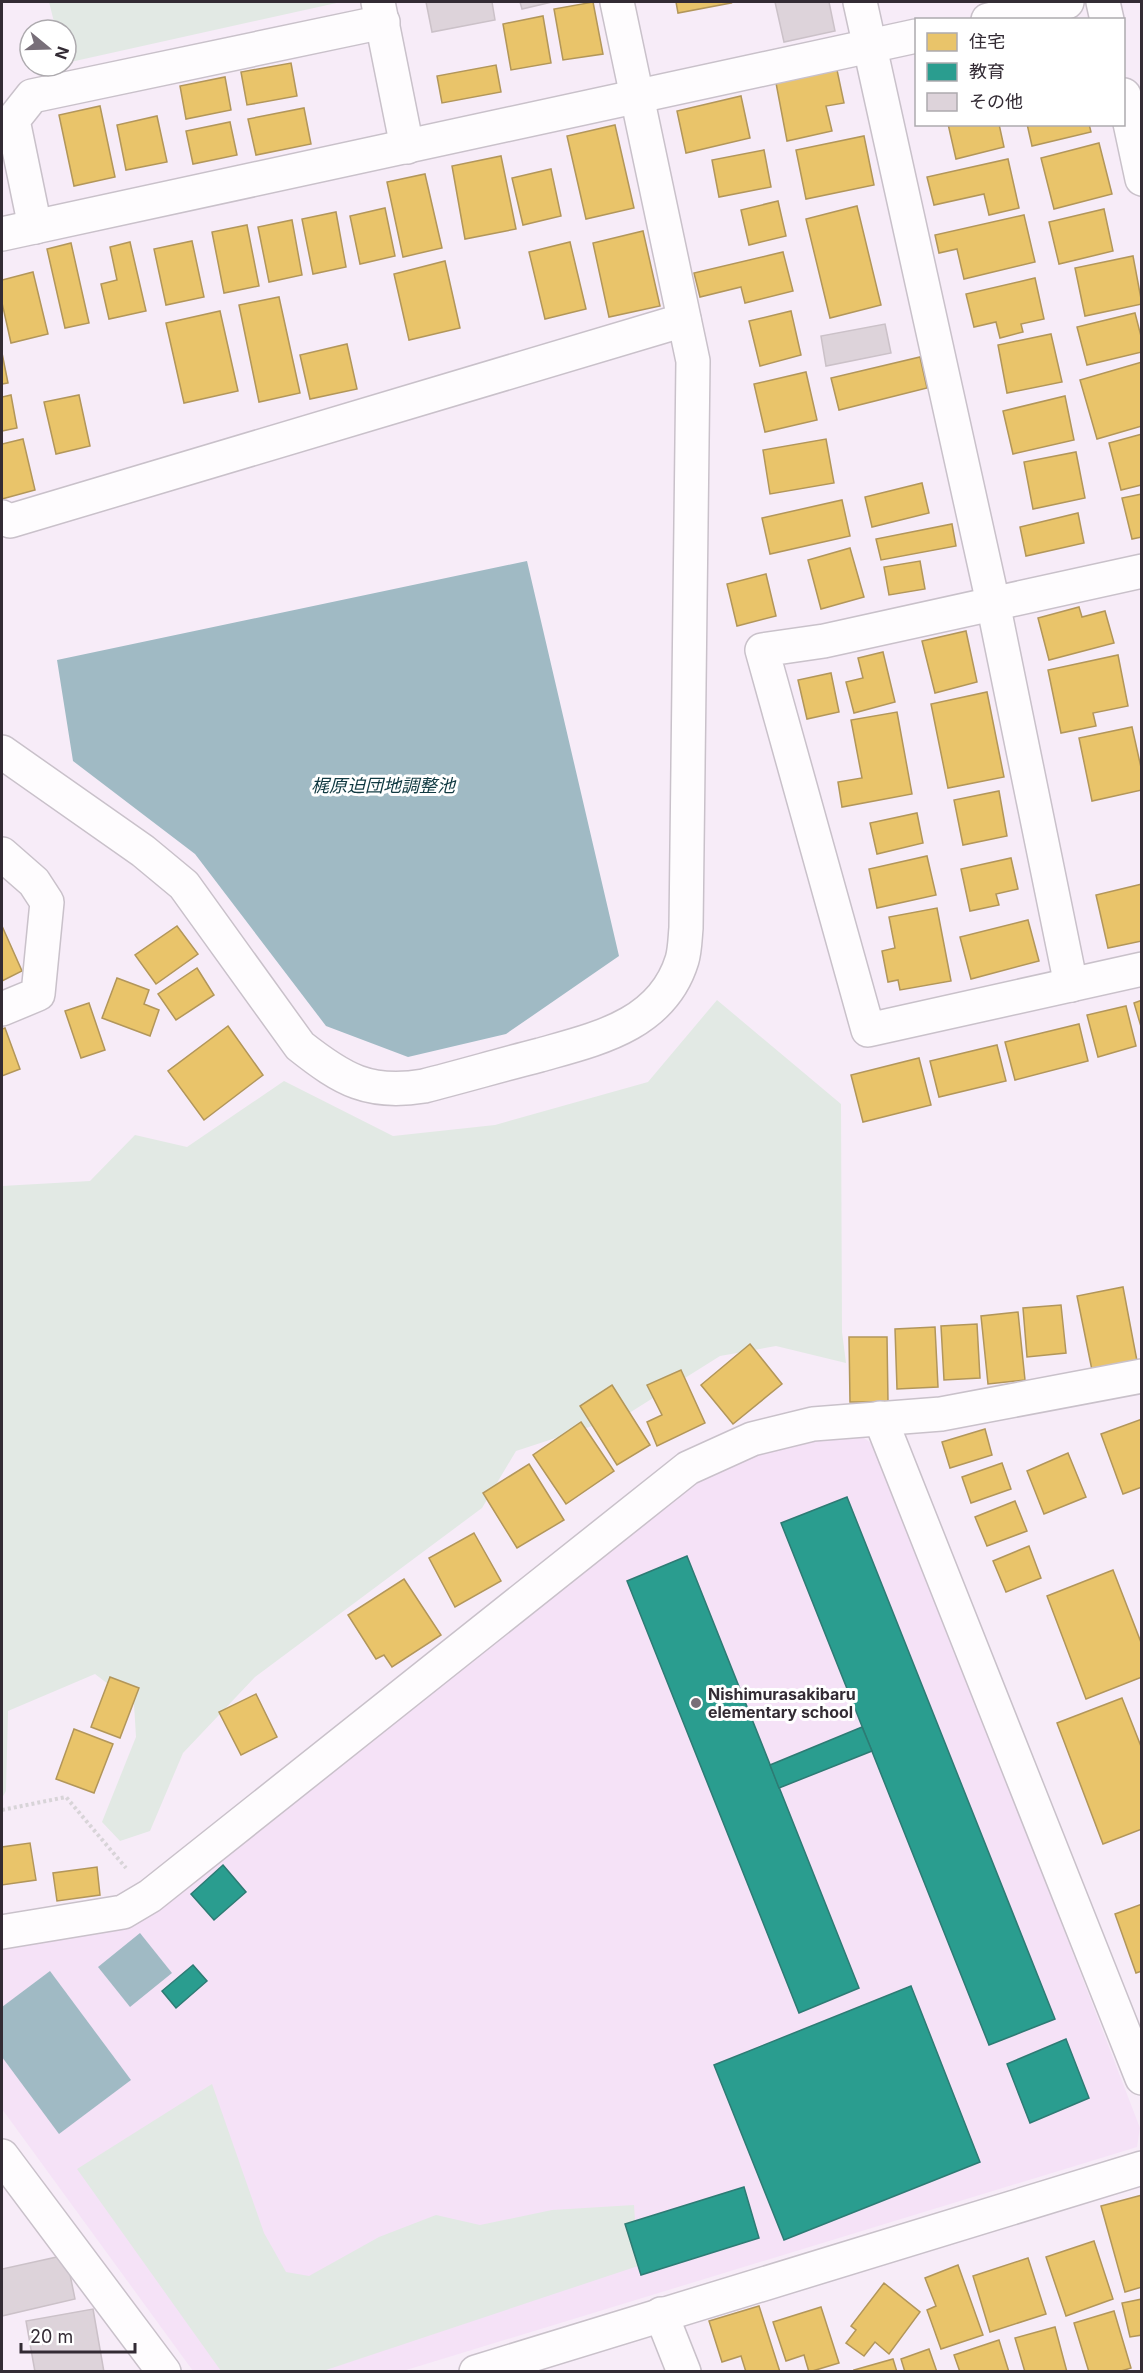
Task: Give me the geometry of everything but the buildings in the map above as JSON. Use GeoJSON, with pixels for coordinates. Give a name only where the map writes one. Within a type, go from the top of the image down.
{"type":"FeatureCollection","features":[{"type":"Feature","properties":{"kind":"street"},"geometry":{"type":"LineString","coordinates":[[2,752],[143,851],[184,885],[300,1046],[325,1066],[376,1089],[398,1090],[424,1086],[601,1038],[642,1017],[675,977],[683,958],[686,928],[693,361],[617,2]]}},
{"type":"Feature","properties":{"kind":"street"},"geometry":{"type":"LineString","coordinates":[[860,2],[993,603],[1071,985]]}},
{"type":"Feature","properties":{"kind":"street"},"geometry":{"type":"LineString","coordinates":[[997,18],[1066,2]]}},
{"type":"Feature","properties":{"kind":"street"},"geometry":{"type":"LineString","coordinates":[[1103,2],[1107,18]]}},
{"type":"Feature","properties":{"kind":"street"},"geometry":{"type":"LineString","coordinates":[[35,227],[13,120],[32,96],[380,12],[407,147]]}},
{"type":"Feature","properties":{"kind":"street"},"geometry":{"type":"LineString","coordinates":[[2,234],[915,36]]}},
{"type":"Feature","properties":{"kind":"street"},"geometry":{"type":"LineString","coordinates":[[1125,100],[1142,179]]}},
{"type":"Feature","properties":{"kind":"street"},"geometry":{"type":"LineString","coordinates":[[2,517],[10,521],[684,320]]}},
{"type":"Feature","properties":{"kind":"street"},"geometry":{"type":"LineString","coordinates":[[1142,570],[824,641],[762,650],[868,1030],[1142,969]]}},
{"type":"Feature","properties":{"kind":"street"},"geometry":{"type":"LineString","coordinates":[[2,854],[34,882],[47,902],[38,994],[2,1009]]}},
{"type":"Feature","properties":{"kind":"street"},"geometry":{"type":"LineString","coordinates":[[2,1932],[123,1912],[150,1896],[688,1468],[752,1439],[813,1424],[941,1414],[1142,1376]]}},
{"type":"Feature","properties":{"kind":"street"},"geometry":{"type":"LineString","coordinates":[[880,1418],[1142,2078]]}},
{"type":"Feature","properties":{"kind":"street"},"geometry":{"type":"LineString","coordinates":[[2,2156],[164,2372]]}},
{"type":"Feature","properties":{"kind":"street"},"geometry":{"type":"LineString","coordinates":[[476,2372],[1142,2168]]}},
{"type":"Feature","properties":{"kind":"street"},"geometry":{"type":"LineString","coordinates":[[661,2314],[684,2372]]}},
{"type":"Feature","properties":{"kind":"path"},"geometry":{"type":"LineString","coordinates":[[2,1810],[66,1797],[150,1896]]}},
{"type":"Feature","properties":{"kind":"shaded area"},"geometry":{"type":"Polygon","coordinates":[[[49,2],[341,2],[78,60],[78,18],[53,18],[49,2]]]}},
{"type":"Feature","properties":{"kind":"shaded area"},"geometry":{"type":"Polygon","coordinates":[[[717,1000],[841,1104],[842,1332],[846,1363],[776,1346],[720,1356],[626,1415],[516,1451],[482,1508],[255,1677],[183,1753],[150,1831],[120,1841],[102,1822],[136,1737],[134,1704],[95,1674],[8,1711],[6,1791],[2,1798],[2,1186],[90,1181],[135,1135],[187,1147],[284,1081],[393,1136],[495,1125],[648,1082],[717,1000]]]}},
{"type":"Feature","properties":{"kind":"shaded area","name":"Nishimurasakibaru elementary school"},"geometry":{"type":"Polygon","coordinates":[[[860,1435],[879,1449],[1140,2128],[1137,2147],[403,2371],[193,2371],[2,2109],[2,1948],[126,1928],[703,1478],[746,1456],[784,1443],[860,1435]]]}},
{"type":"Feature","properties":{"kind":"shaded area"},"geometry":{"type":"Polygon","coordinates":[[[212,2084],[264,2233],[286,2272],[309,2276],[379,2237],[436,2215],[480,2225],[552,2210],[634,2205],[638,2266],[323,2371],[221,2371],[77,2169],[212,2084]]]}},
{"type":"Feature","properties":{"kind":"water","name":"梶原迫団地調整池"},"geometry":{"type":"Polygon","coordinates":[[[527,561],[619,956],[506,1034],[408,1057],[326,1026],[195,854],[73,761],[57,660],[527,561]]]}},
{"type":"Feature","properties":{"kind":"water"},"geometry":{"type":"Polygon","coordinates":[[[140,1933],[172,1973],[130,2007],[98,1967],[140,1933]]]}},
{"type":"Feature","properties":{"kind":"water"},"geometry":{"type":"Polygon","coordinates":[[[50,1971],[131,2080],[59,2134],[2,2057],[2,2007],[50,1971]]]}},
{"type":"Feature","properties":{"kind":"place","name":"Nishimurasakibaru elementary school"},"geometry":{"type":"Point","coordinates":[696,1703]}}]}
